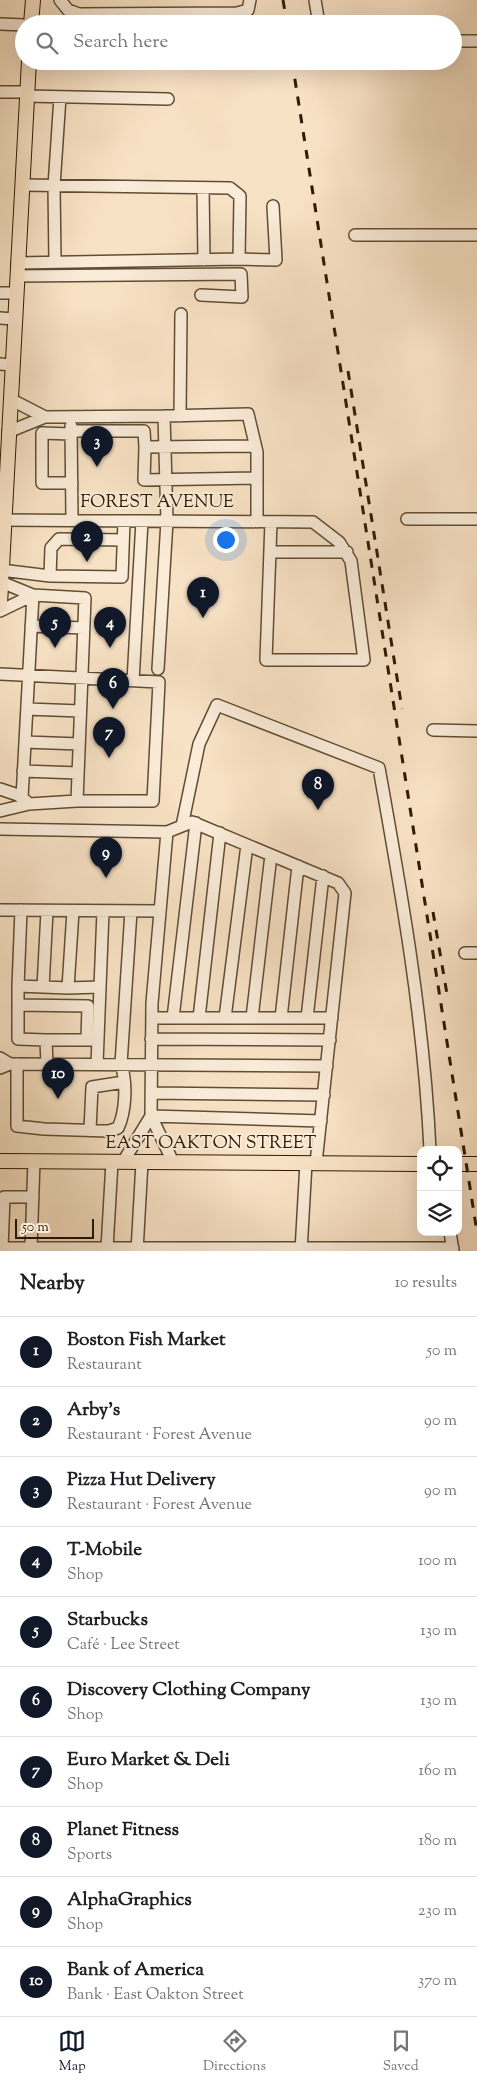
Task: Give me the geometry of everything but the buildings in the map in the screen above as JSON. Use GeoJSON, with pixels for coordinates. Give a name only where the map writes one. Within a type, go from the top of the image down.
{"type":"FeatureCollection","features":[{"type":"Feature","properties":{"kind":"main road"},"geometry":{"type":"LineString","coordinates":[[31,15],[32,0]]}},
{"type":"Feature","properties":{"kind":"main road"},"geometry":{"type":"LineString","coordinates":[[0,605],[3,464],[8,432],[6,364],[14,319],[16,294],[28,70]]}},
{"type":"Feature","properties":{"kind":"main road","name":"EAST OAKTON STREET"},"geometry":{"type":"LineString","coordinates":[[0,1161],[417,1164]]}},
{"type":"Feature","properties":{"kind":"main road"},"geometry":{"type":"LineString","coordinates":[[462,1164],[477,1164]]}},
{"type":"Feature","properties":{"kind":"street"},"geometry":{"type":"LineString","coordinates":[[60,0],[68,10],[79,14],[237,13],[248,10],[250,0]]}},
{"type":"Feature","properties":{"kind":"street"},"geometry":{"type":"LineString","coordinates":[[315,0],[318,15]]}},
{"type":"Feature","properties":{"kind":"street"},"geometry":{"type":"LineString","coordinates":[[0,24],[15,25]]}},
{"type":"Feature","properties":{"kind":"street"},"geometry":{"type":"LineString","coordinates":[[462,42],[477,42]]}},
{"type":"Feature","properties":{"kind":"street"},"geometry":{"type":"LineString","coordinates":[[0,92],[60,97],[168,99]]}},
{"type":"Feature","properties":{"kind":"street"},"geometry":{"type":"LineString","coordinates":[[55,262],[54,186],[60,97]]}},
{"type":"Feature","properties":{"kind":"street"},"geometry":{"type":"LineString","coordinates":[[22,186],[230,188],[240,196],[239,259]]}},
{"type":"Feature","properties":{"kind":"street"},"geometry":{"type":"LineString","coordinates":[[202,188],[204,260]]}},
{"type":"Feature","properties":{"kind":"street"},"geometry":{"type":"LineString","coordinates":[[17,269],[55,262],[276,260],[273,206]]}},
{"type":"Feature","properties":{"kind":"street"},"geometry":{"type":"LineString","coordinates":[[355,235],[477,235]]}},
{"type":"Feature","properties":{"kind":"street"},"geometry":{"type":"LineString","coordinates":[[17,269],[241,274],[242,297],[201,295]]}},
{"type":"Feature","properties":{"kind":"street"},"geometry":{"type":"LineString","coordinates":[[0,293],[16,294]]}},
{"type":"Feature","properties":{"kind":"street"},"geometry":{"type":"LineString","coordinates":[[180,416],[181,314]]}},
{"type":"Feature","properties":{"kind":"street"},"geometry":{"type":"LineString","coordinates":[[0,318],[14,319]]}},
{"type":"Feature","properties":{"kind":"street"},"geometry":{"type":"LineString","coordinates":[[6,404],[45,417],[248,414],[256,446],[257,522]]}},
{"type":"Feature","properties":{"kind":"street"},"geometry":{"type":"LineString","coordinates":[[158,669],[167,521],[164,416]]}},
{"type":"Feature","properties":{"kind":"street"},"geometry":{"type":"LineString","coordinates":[[8,432],[45,417]]}},
{"type":"Feature","properties":{"kind":"street"},"geometry":{"type":"LineString","coordinates":[[71,417],[72,520]]}},
{"type":"Feature","properties":{"kind":"street"},"geometry":{"type":"LineString","coordinates":[[72,483],[42,483],[42,432],[144,432],[146,447],[144,480],[257,478]]}},
{"type":"Feature","properties":{"kind":"street"},"geometry":{"type":"LineString","coordinates":[[146,447],[256,446]]}},
{"type":"Feature","properties":{"kind":"street"},"geometry":{"type":"LineString","coordinates":[[407,519],[477,519]]}},
{"type":"Feature","properties":{"kind":"street","name":"FOREST AVENUE"},"geometry":{"type":"LineString","coordinates":[[2,520],[313,522],[347,552]]}},
{"type":"Feature","properties":{"kind":"street"},"geometry":{"type":"LineString","coordinates":[[1,576],[122,577],[124,521]]}},
{"type":"Feature","properties":{"kind":"street"},"geometry":{"type":"LineString","coordinates":[[133,681],[142,521]]}},
{"type":"Feature","properties":{"kind":"street"},"geometry":{"type":"LineString","coordinates":[[270,552],[347,552],[353,574],[364,660],[266,660],[270,552],[272,522]]}},
{"type":"Feature","properties":{"kind":"street"},"geometry":{"type":"LineString","coordinates":[[50,576],[51,548],[59,539],[123,540]]}},
{"type":"Feature","properties":{"kind":"street"},"geometry":{"type":"LineString","coordinates":[[1,576],[33,595],[86,598],[77,801]]}},
{"type":"Feature","properties":{"kind":"street"},"geometry":{"type":"LineString","coordinates":[[0,611],[33,595]]}},
{"type":"Feature","properties":{"kind":"street"},"geometry":{"type":"LineString","coordinates":[[26,801],[24,771],[33,595]]}},
{"type":"Feature","properties":{"kind":"street"},"geometry":{"type":"LineString","coordinates":[[32,626],[84,628]]}},
{"type":"Feature","properties":{"kind":"street"},"geometry":{"type":"LineString","coordinates":[[0,674],[159,682],[153,801],[26,801],[0,811]]}},
{"type":"Feature","properties":{"kind":"street"},"geometry":{"type":"LineString","coordinates":[[182,826],[199,744],[218,705],[379,768],[409,935],[427,1085],[430,1146]]}},
{"type":"Feature","properties":{"kind":"street"},"geometry":{"type":"LineString","coordinates":[[27,709],[80,711]]}},
{"type":"Feature","properties":{"kind":"street"},"geometry":{"type":"LineString","coordinates":[[433,730],[477,731]]}},
{"type":"Feature","properties":{"kind":"street"},"geometry":{"type":"LineString","coordinates":[[25,742],[79,744]]}},
{"type":"Feature","properties":{"kind":"street"},"geometry":{"type":"LineString","coordinates":[[24,771],[78,773]]}},
{"type":"Feature","properties":{"kind":"street"},"geometry":{"type":"LineString","coordinates":[[0,789],[26,801]]}},
{"type":"Feature","properties":{"kind":"street"},"geometry":{"type":"LineString","coordinates":[[0,829],[167,832],[192,822],[338,883],[345,893],[321,1122],[311,1163],[301,1250]]}},
{"type":"Feature","properties":{"kind":"street"},"geometry":{"type":"LineString","coordinates":[[172,1018],[196,823]]}},
{"type":"Feature","properties":{"kind":"street"},"geometry":{"type":"LineString","coordinates":[[167,832],[152,1018],[151,1116],[173,1162]]}},
{"type":"Feature","properties":{"kind":"street"},"geometry":{"type":"LineString","coordinates":[[199,1018],[220,833]]}},
{"type":"Feature","properties":{"kind":"street"},"geometry":{"type":"LineString","coordinates":[[225,1018],[247,845]]}},
{"type":"Feature","properties":{"kind":"street"},"geometry":{"type":"LineString","coordinates":[[252,1018],[271,854]]}},
{"type":"Feature","properties":{"kind":"street"},"geometry":{"type":"LineString","coordinates":[[280,1018],[298,866]]}},
{"type":"Feature","properties":{"kind":"street"},"geometry":{"type":"LineString","coordinates":[[307,1018],[324,876]]}},
{"type":"Feature","properties":{"kind":"street"},"geometry":{"type":"LineString","coordinates":[[0,910],[160,911]]}},
{"type":"Feature","properties":{"kind":"street"},"geometry":{"type":"LineString","coordinates":[[21,910],[18,1039],[93,1040]]}},
{"type":"Feature","properties":{"kind":"street"},"geometry":{"type":"LineString","coordinates":[[43,987],[47,910]]}},
{"type":"Feature","properties":{"kind":"street"},"geometry":{"type":"LineString","coordinates":[[68,988],[73,911]]}},
{"type":"Feature","properties":{"kind":"street"},"geometry":{"type":"LineString","coordinates":[[93,1040],[100,988],[103,911]]}},
{"type":"Feature","properties":{"kind":"street"},"geometry":{"type":"LineString","coordinates":[[131,911],[121,1064],[124,1082],[123,1118],[118,1128],[90,1130],[37,1129],[16,1126],[7,1064],[47,1064],[97,1064],[121,1064],[151,1064],[327,1066]]}},
{"type":"Feature","properties":{"kind":"street"},"geometry":{"type":"LineString","coordinates":[[18,986],[100,988]]}},
{"type":"Feature","properties":{"kind":"street"},"geometry":{"type":"LineString","coordinates":[[18,1005],[88,1006],[97,1064]]}},
{"type":"Feature","properties":{"kind":"street"},"geometry":{"type":"LineString","coordinates":[[152,1018],[332,1018]]}},
{"type":"Feature","properties":{"kind":"street"},"geometry":{"type":"LineString","coordinates":[[151,1039],[330,1040]]}},
{"type":"Feature","properties":{"kind":"street"},"geometry":{"type":"LineString","coordinates":[[46,1040],[47,1064]]}},
{"type":"Feature","properties":{"kind":"street"},"geometry":{"type":"LineString","coordinates":[[90,1130],[92,1087],[124,1082]]}},
{"type":"Feature","properties":{"kind":"street"},"geometry":{"type":"LineString","coordinates":[[151,1093],[324,1095]]}},
{"type":"Feature","properties":{"kind":"street"},"geometry":{"type":"LineString","coordinates":[[151,1116],[321,1122]]}},
{"type":"Feature","properties":{"kind":"street"},"geometry":{"type":"LineString","coordinates":[[107,1248],[118,1162],[151,1116]]}},
{"type":"Feature","properties":{"kind":"street"},"geometry":{"type":"LineString","coordinates":[[31,1248],[34,1161]]}},
{"type":"Feature","properties":{"kind":"street"},"geometry":{"type":"LineString","coordinates":[[137,1250],[142,1162]]}},
{"type":"Feature","properties":{"kind":"street"},"geometry":{"type":"LineString","coordinates":[[33,1197],[4,1197],[1,1248],[453,1250],[451,1236]]}},
{"type":"Feature","properties":{"kind":"railway"},"geometry":{"type":"LineString","coordinates":[[283,0],[286,15]]}},
{"type":"Feature","properties":{"kind":"railway"},"geometry":{"type":"LineString","coordinates":[[293,70],[477,1232]]}},
{"type":"Feature","properties":{"kind":"railway"},"geometry":{"type":"LineString","coordinates":[[348,371],[402,709]]}},
{"type":"Feature","properties":{"kind":"railway"},"geometry":{"type":"LineString","coordinates":[[433,912],[448,1000]]}},
{"type":"Feature","properties":{"kind":"place","name":"Pizza Hut Delivery"},"geometry":{"type":"Point","coordinates":[97,467]}},
{"type":"Feature","properties":{"kind":"place","name":"Arby's"},"geometry":{"type":"Point","coordinates":[87,562]}},
{"type":"Feature","properties":{"kind":"place","name":"Boston Fish Market"},"geometry":{"type":"Point","coordinates":[203,618]}},
{"type":"Feature","properties":{"kind":"place","name":"Starbucks"},"geometry":{"type":"Point","coordinates":[55,648]}},
{"type":"Feature","properties":{"kind":"place","name":"T-Mobile"},"geometry":{"type":"Point","coordinates":[110,648]}},
{"type":"Feature","properties":{"kind":"place","name":"Discovery Clothing Company"},"geometry":{"type":"Point","coordinates":[113,709]}},
{"type":"Feature","properties":{"kind":"place","name":"Euro Market & Deli"},"geometry":{"type":"Point","coordinates":[109,758]}},
{"type":"Feature","properties":{"kind":"place","name":"Planet Fitness"},"geometry":{"type":"Point","coordinates":[318,810]}},
{"type":"Feature","properties":{"kind":"place","name":"AlphaGraphics"},"geometry":{"type":"Point","coordinates":[106,878]}},
{"type":"Feature","properties":{"kind":"place","name":"Bank of America"},"geometry":{"type":"Point","coordinates":[58,1099]}}]}
